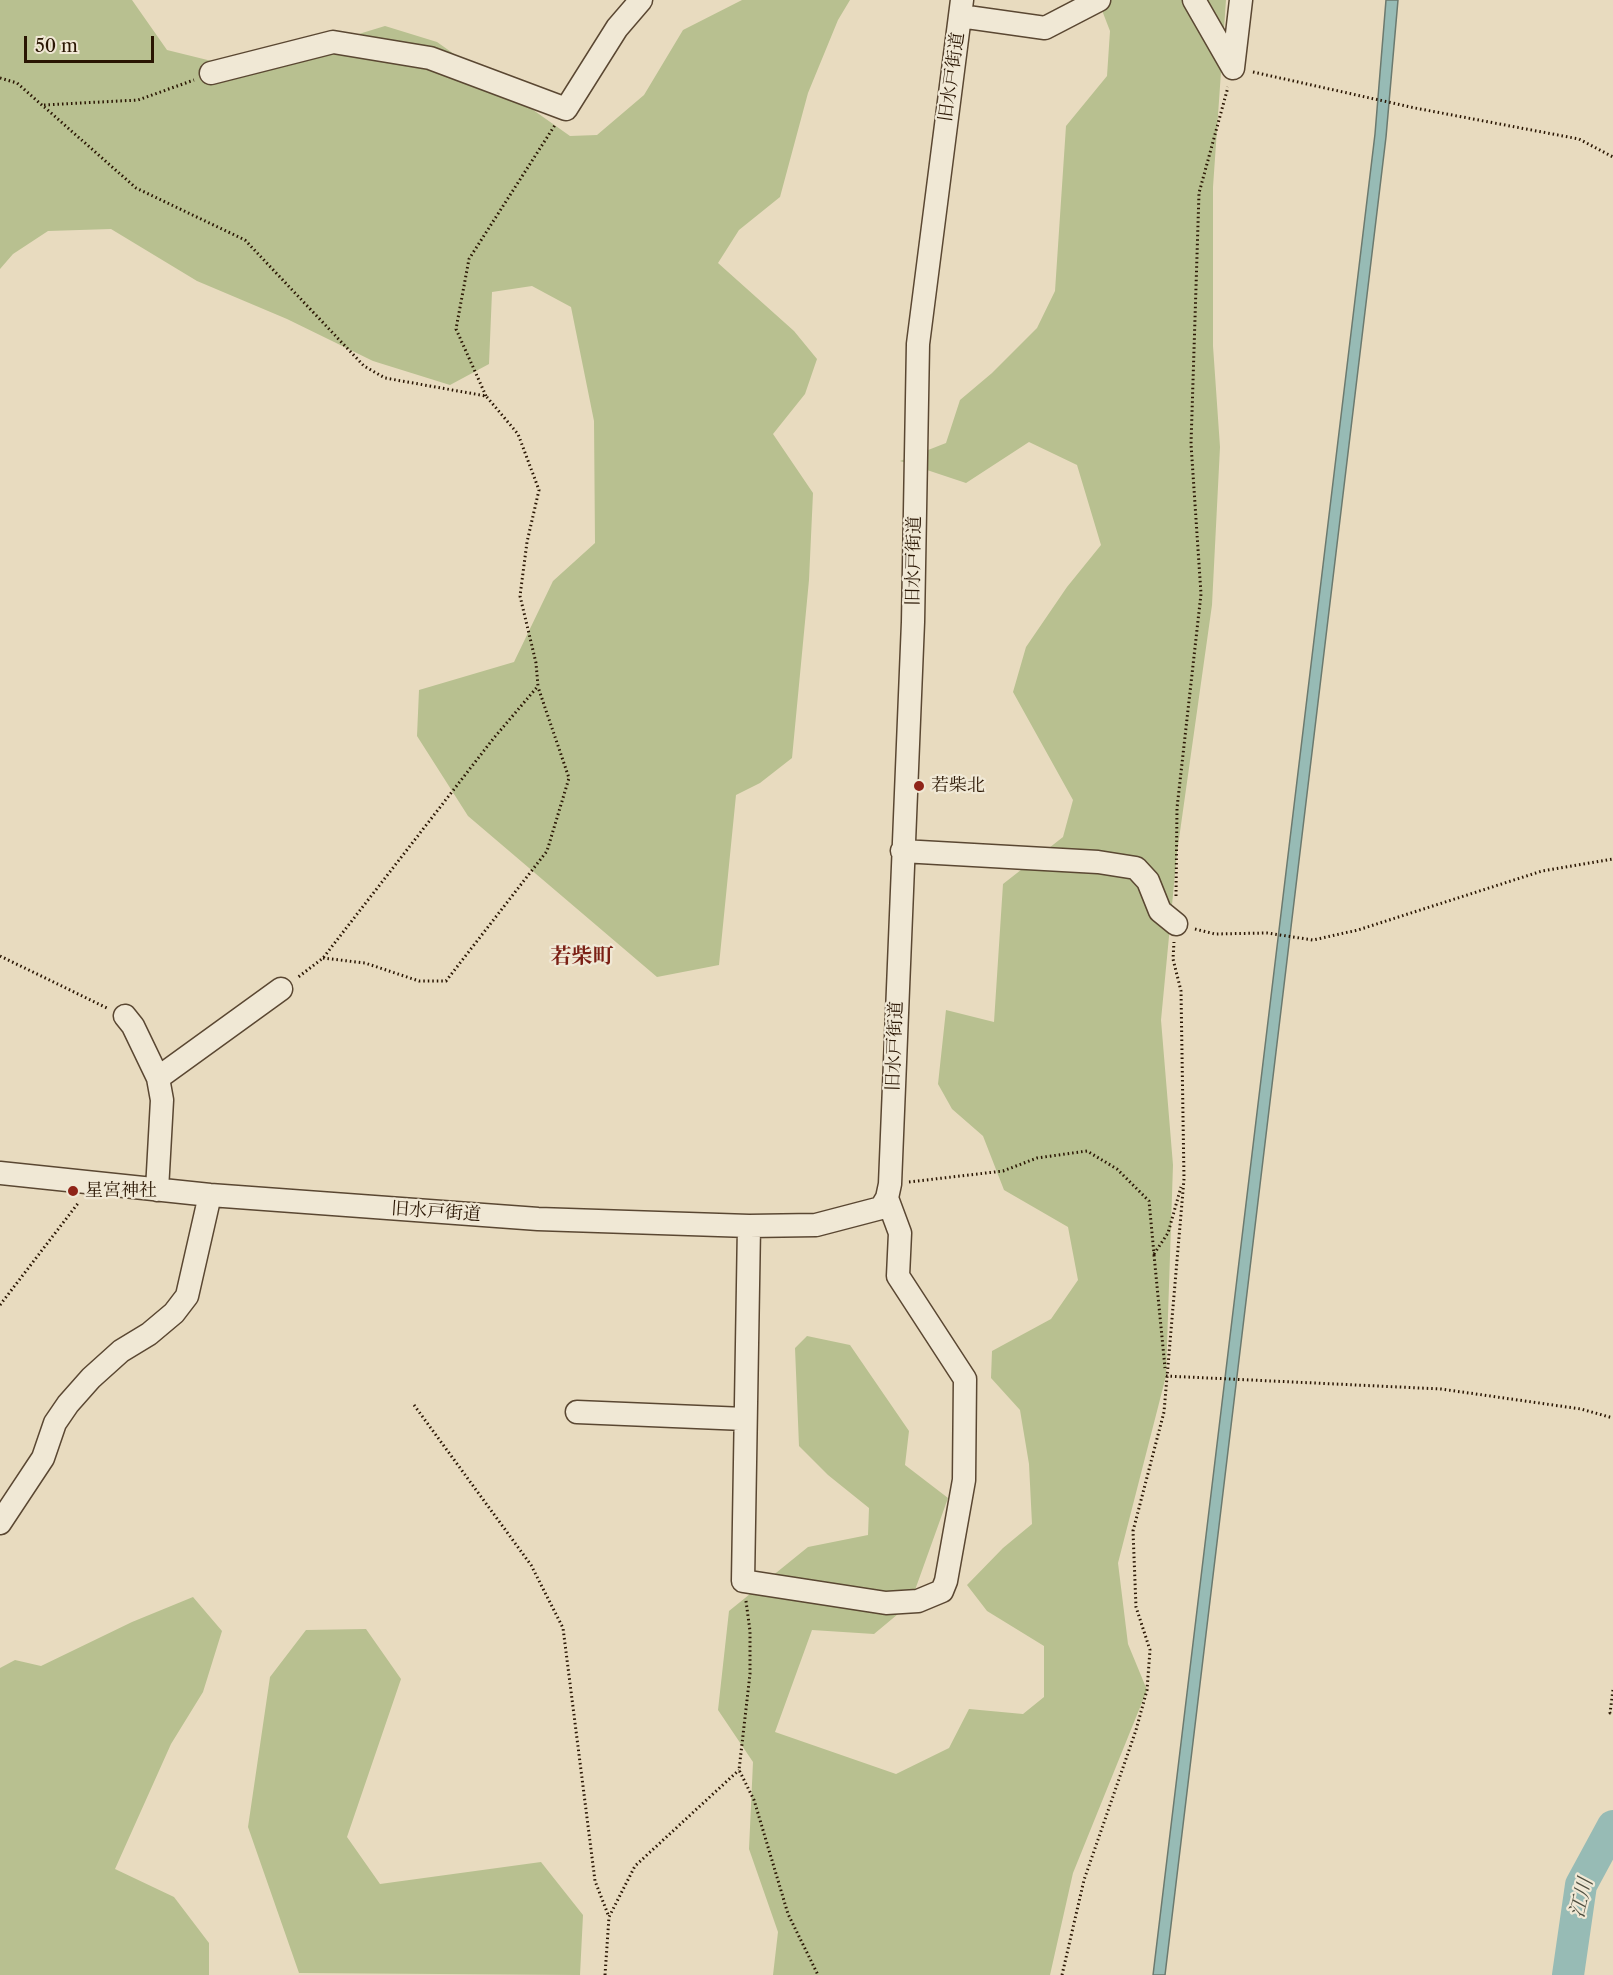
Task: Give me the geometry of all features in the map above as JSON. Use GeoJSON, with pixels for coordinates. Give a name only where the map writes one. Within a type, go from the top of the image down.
{"type":"FeatureCollection","features":[{"type":"Feature","properties":{"kind":"street"},"geometry":{"type":"LineString","coordinates":[[211,73],[333,42],[430,58],[566,109],[617,28],[641,0]]}},
{"type":"Feature","properties":{"kind":"street"},"geometry":{"type":"LineString","coordinates":[[961,8],[1045,28],[1099,0]]}},
{"type":"Feature","properties":{"kind":"street"},"geometry":{"type":"LineString","coordinates":[[1194,0],[1233,68]]}},
{"type":"Feature","properties":{"kind":"street"},"geometry":{"type":"LineString","coordinates":[[1233,68],[1241,0]]}},
{"type":"Feature","properties":{"kind":"street","name":"旧水戸街道"},"geometry":{"type":"LineString","coordinates":[[0,1173],[210,1195],[538,1219],[749,1226],[816,1225],[873,1212],[880,1208],[889,1191],[913,621],[918,344],[961,8]]}},
{"type":"Feature","properties":{"kind":"street"},"geometry":{"type":"LineString","coordinates":[[902,851],[1098,862],[1136,868],[1148,880],[1160,911],[1176,924]]}},
{"type":"Feature","properties":{"kind":"street"},"geometry":{"type":"LineString","coordinates":[[158,1078],[280,989]]}},
{"type":"Feature","properties":{"kind":"street"},"geometry":{"type":"LineString","coordinates":[[124,1016],[133,1026],[158,1078],[162,1100],[157,1190]]}},
{"type":"Feature","properties":{"kind":"street"},"geometry":{"type":"LineString","coordinates":[[749,1226],[743,1581],[886,1603],[918,1601],[942,1591],[964,1480],[965,1378],[897,1276],[900,1233],[889,1191]]}},
{"type":"Feature","properties":{"kind":"street"},"geometry":{"type":"LineString","coordinates":[[0,1523],[43,1458],[55,1424],[68,1404],[91,1378],[121,1351],[149,1334],[174,1313],[188,1296],[210,1195]]}},
{"type":"Feature","properties":{"kind":"street"},"geometry":{"type":"LineString","coordinates":[[577,1412],[746,1419]]}},
{"type":"Feature","properties":{"kind":"path"},"geometry":{"type":"LineString","coordinates":[[1062,1975],[1084,1880],[1136,1730],[1146,1690],[1150,1650],[1136,1607],[1133,1531],[1164,1412],[1184,1179],[1181,991],[1173,959],[1176,924],[1177,808],[1201,594],[1191,444],[1199,193],[1233,68],[1393,103],[1580,139],[1613,157]]}},
{"type":"Feature","properties":{"kind":"path"},"geometry":{"type":"LineString","coordinates":[[44,105],[138,100],[211,73]]}},
{"type":"Feature","properties":{"kind":"path"},"geometry":{"type":"LineString","coordinates":[[0,78],[17,82],[136,188],[245,240],[364,366],[385,378],[486,396]]}},
{"type":"Feature","properties":{"kind":"path"},"geometry":{"type":"LineString","coordinates":[[323,958],[365,963],[419,981],[446,981],[547,851],[569,778],[538,686],[536,663],[520,596],[527,542],[539,490],[518,434],[486,396],[456,329],[469,259],[566,109]]}},
{"type":"Feature","properties":{"kind":"path"},"geometry":{"type":"LineString","coordinates":[[280,989],[323,958],[492,740],[538,686]]}},
{"type":"Feature","properties":{"kind":"path"},"geometry":{"type":"LineString","coordinates":[[1176,924],[1215,933],[1272,934],[1313,940],[1358,930],[1542,871],[1613,859]]}},
{"type":"Feature","properties":{"kind":"path"},"geometry":{"type":"LineString","coordinates":[[0,956],[124,1016]]}},
{"type":"Feature","properties":{"kind":"path"},"geometry":{"type":"LineString","coordinates":[[889,1191],[1003,1170],[1037,1158],[1088,1151],[1117,1169],[1149,1201],[1166,1376]]}},
{"type":"Feature","properties":{"kind":"path"},"geometry":{"type":"LineString","coordinates":[[1154,1254],[1168,1233],[1184,1179]]}},
{"type":"Feature","properties":{"kind":"path"},"geometry":{"type":"LineString","coordinates":[[0,1305],[78,1203],[88,1183]]}},
{"type":"Feature","properties":{"kind":"path"},"geometry":{"type":"LineString","coordinates":[[1166,1376],[1441,1389],[1581,1409],[1613,1418]]}},
{"type":"Feature","properties":{"kind":"path"},"geometry":{"type":"LineString","coordinates":[[414,1405],[531,1565],[563,1628],[595,1881],[609,1917]]}},
{"type":"Feature","properties":{"kind":"path"},"geometry":{"type":"LineString","coordinates":[[743,1581],[750,1631],[750,1674],[739,1770],[754,1800],[788,1914],[818,1975]]}},
{"type":"Feature","properties":{"kind":"path"},"geometry":{"type":"LineString","coordinates":[[1613,1690],[1610,1713],[1613,1714]]}},
{"type":"Feature","properties":{"kind":"path"},"geometry":{"type":"LineString","coordinates":[[604,1975],[609,1917],[635,1866],[739,1770]]}},
{"type":"Feature","properties":{"kind":"green space"},"geometry":{"type":"Polygon","coordinates":[[[0,0],[132,0],[167,50],[244,69],[385,26],[437,42],[570,136],[597,135],[644,95],[683,30],[742,0],[850,0],[838,20],[808,93],[780,197],[739,230],[718,263],[794,331],[817,359],[805,394],[773,434],[813,493],[809,580],[792,758],[760,783],[736,795],[719,965],[657,977],[468,816],[417,736],[419,690],[514,662],[553,581],[595,543],[594,421],[571,307],[532,286],[492,292],[489,364],[450,385],[373,361],[287,319],[197,281],[111,229],[48,231],[13,254],[0,269],[0,0]]]}},
{"type":"Feature","properties":{"kind":"green space"},"geometry":{"type":"Polygon","coordinates":[[[1098,0],[1226,0],[1213,187],[1213,346],[1220,447],[1212,605],[1177,853],[1161,1020],[1173,1165],[1166,1376],[1118,1563],[1128,1644],[1147,1690],[1073,1873],[1050,1975],[773,1975],[778,1932],[749,1849],[753,1762],[718,1710],[729,1611],[808,1547],[868,1535],[869,1508],[828,1475],[799,1446],[795,1348],[807,1336],[850,1345],[909,1431],[905,1465],[948,1498],[910,1604],[874,1634],[812,1630],[775,1732],[896,1774],[949,1748],[969,1709],[1023,1714],[1044,1697],[1044,1646],[987,1611],[967,1585],[1003,1548],[1032,1524],[1029,1464],[1020,1410],[991,1378],[992,1351],[1051,1319],[1078,1280],[1068,1227],[1004,1190],[983,1136],[952,1109],[938,1084],[946,1010],[994,1022],[1003,884],[1063,837],[1073,800],[1013,692],[1026,647],[1067,587],[1101,545],[1077,465],[1029,442],[966,483],[900,461],[946,443],[960,400],[992,373],[1037,328],[1055,291],[1066,126],[1107,76],[1110,31],[1098,0]]]}},
{"type":"Feature","properties":{"kind":"green space"},"geometry":{"type":"Polygon","coordinates":[[[193,1597],[222,1631],[203,1692],[171,1744],[115,1869],[174,1897],[209,1943],[209,1975],[0,1975],[0,1668],[15,1660],[41,1666],[132,1622],[193,1597]]]}},
{"type":"Feature","properties":{"kind":"green space"},"geometry":{"type":"Polygon","coordinates":[[[366,1629],[401,1679],[347,1837],[380,1884],[541,1862],[583,1915],[580,1975],[299,1973],[248,1827],[270,1677],[306,1630],[366,1629]]]}},
{"type":"Feature","properties":{"kind":"water"},"geometry":{"type":"Polygon","coordinates":[[[1386,0],[1398,0],[1386,137],[1165,1975],[1153,1975],[1375,134],[1386,0]]]}},
{"type":"Feature","properties":{"kind":"waterway","name":"江川"},"geometry":{"type":"LineString","coordinates":[[1568,1975],[1581,1885],[1613,1826]]}},
{"type":"Feature","properties":{"kind":"place","name":"若柴北"},"geometry":{"type":"Point","coordinates":[919,786]}},
{"type":"Feature","properties":{"kind":"place","name":"星宮神社"},"geometry":{"type":"Point","coordinates":[73,1191]}},
{"type":"Feature","properties":{"kind":"district","name":"若柴町"},"geometry":{"type":"Point","coordinates":[582,957]}}]}
